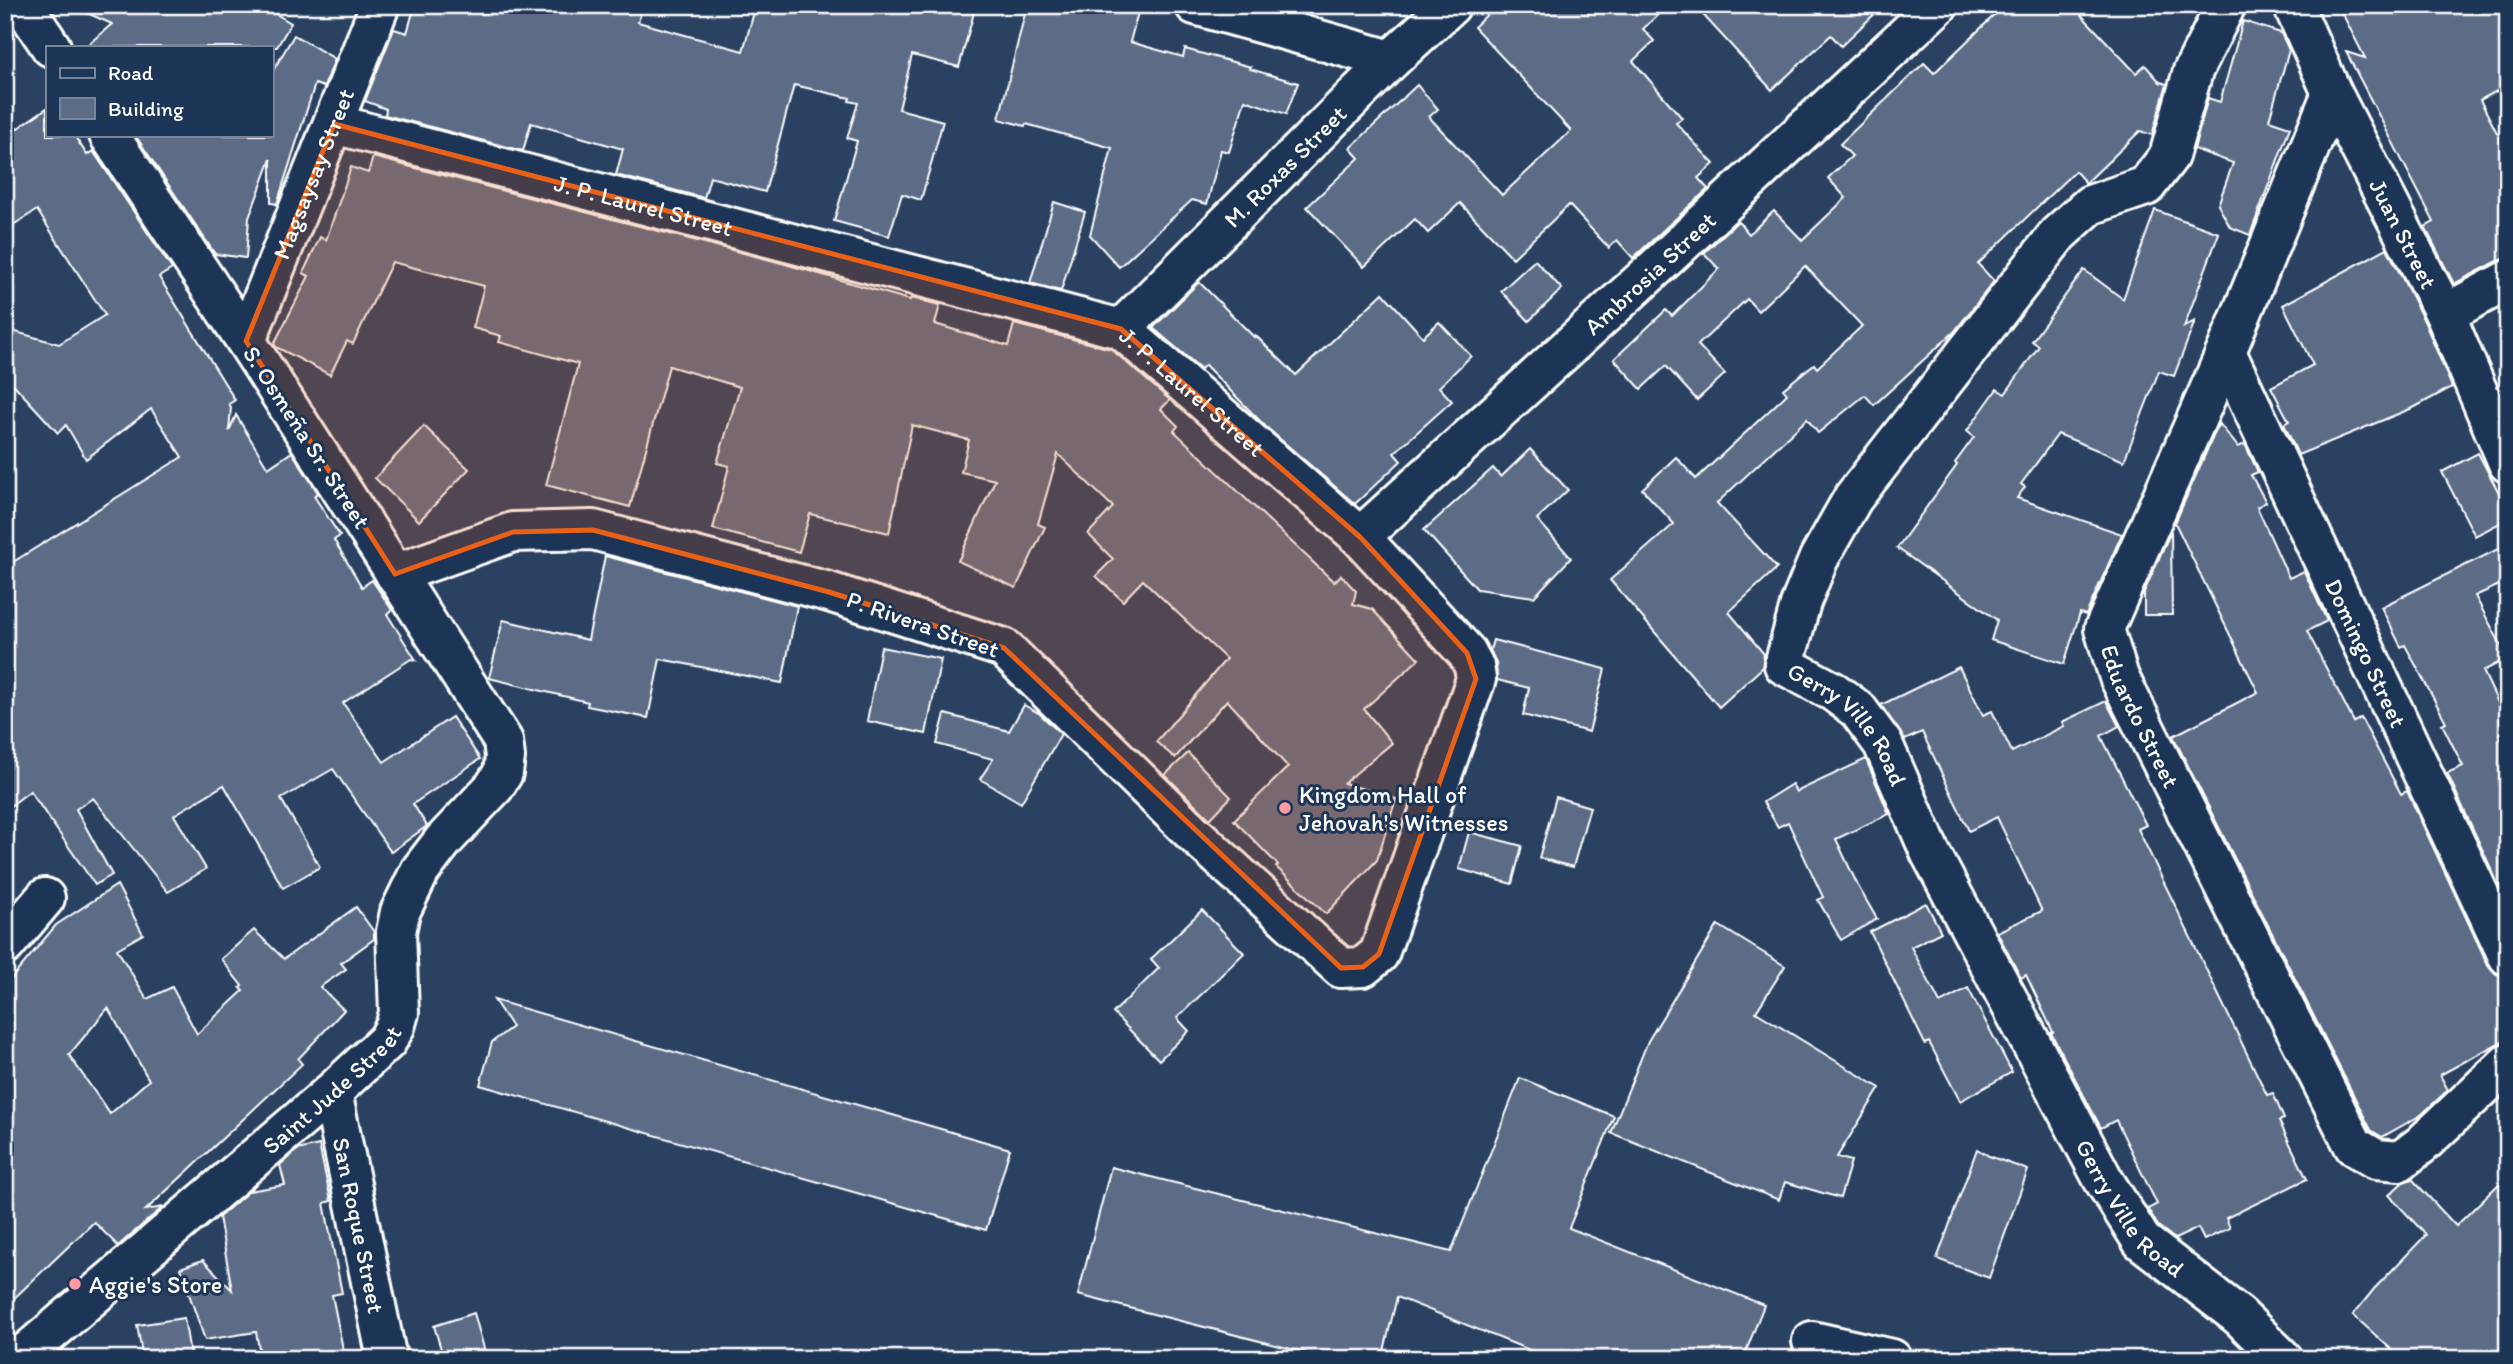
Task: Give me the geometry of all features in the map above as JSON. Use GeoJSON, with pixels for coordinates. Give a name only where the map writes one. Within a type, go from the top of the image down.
{"type":"FeatureCollection","features":[{"type":"Feature","properties":{"kind":"street"},"geometry":{"type":"LineString","coordinates":[[5,17],[23,5],[50,46]]}},
{"type":"Feature","properties":{"kind":"street","name":"Magsaysay Street"},"geometry":{"type":"LineString","coordinates":[[246,341],[380,5]]}},
{"type":"Feature","properties":{"kind":"street"},"geometry":{"type":"LineString","coordinates":[[1195,5],[1391,60]]}},
{"type":"Feature","properties":{"kind":"street","name":"M. Roxas Street"},"geometry":{"type":"LineString","coordinates":[[1121,329],[1391,60],[1451,5]]}},
{"type":"Feature","properties":{"kind":"street","name":"Ambrosia Street"},"geometry":{"type":"LineString","coordinates":[[1360,537],[1660,264],[1938,5]]}},
{"type":"Feature","properties":{"kind":"street","name":"Gerry Ville Road"},"geometry":{"type":"LineString","coordinates":[[2226,5],[2193,71],[2169,156],[2146,186],[2090,205],[2057,234],[1853,498],[1819,558],[1801,602],[1784,665],[1834,692],[1858,710],[1883,744],[1930,852],[2103,1179],[2142,1241],[2239,1317],[2283,1359]]}},
{"type":"Feature","properties":{"kind":"street","name":"Juan Street"},"geometry":{"type":"LineString","coordinates":[[2293,5],[2332,93],[2445,314],[2508,463]]}},
{"type":"Feature","properties":{"kind":"street","name":"Eduardo Street"},"geometry":{"type":"LineString","coordinates":[[2332,93],[2226,352],[2104,629],[2119,677],[2354,1146],[2376,1159],[2400,1161],[2421,1145],[2508,1063]]}},
{"type":"Feature","properties":{"kind":"street","name":"J. P. Laurel Street"},"geometry":{"type":"LineString","coordinates":[[334,124],[1121,329],[1360,537],[1467,653],[1474,666],[1476,680],[1379,954],[1363,967],[1341,968]]}},
{"type":"Feature","properties":{"kind":"street","name":"S. Osmeña Sr. Street"},"geometry":{"type":"LineString","coordinates":[[110,136],[246,341],[502,741]]}},
{"type":"Feature","properties":{"kind":"street"},"geometry":{"type":"LineString","coordinates":[[2445,314],[2508,280]]}},
{"type":"Feature","properties":{"kind":"street","name":"Domingo Street"},"geometry":{"type":"LineString","coordinates":[[2226,352],[2508,956]]}},
{"type":"Feature","properties":{"kind":"street","name":"P. Rivera Street"},"geometry":{"type":"LineString","coordinates":[[395,574],[513,532],[593,530],[829,592],[1004,648],[1194,834],[1341,968]]}},
{"type":"Feature","properties":{"kind":"street","name":"Saint Jude Street"},"geometry":{"type":"LineString","coordinates":[[26,1357],[332,1092],[387,1041],[395,1027],[399,998],[396,932],[400,912],[414,881],[435,851],[494,787],[503,772],[506,757],[502,741]]}},
{"type":"Feature","properties":{"kind":"street"},"geometry":{"type":"LineString","coordinates":[[5,945],[45,898]]}},
{"type":"Feature","properties":{"kind":"street","name":"San Roque Street"},"geometry":{"type":"LineString","coordinates":[[332,1092],[387,1359]]}},
{"type":"Feature","properties":{"kind":"street"},"geometry":{"type":"LineString","coordinates":[[1812,1341],[1892,1359]]}},
{"type":"Feature","properties":{"kind":"highlighted area"},"geometry":{"type":"Polygon","coordinates":[[[334,124],[1121,329],[1360,537],[1467,653],[1476,679],[1379,954],[1363,967],[1341,968],[1004,648],[829,592],[593,530],[513,532],[395,574],[246,341],[334,124]]]}},
{"type":"Feature","properties":{"kind":"building"},"geometry":{"type":"Polygon","coordinates":[[[69,5],[261,5],[291,23],[277,47],[86,46],[112,24],[69,5]]]}},
{"type":"Feature","properties":{"kind":"building"},"geometry":{"type":"Polygon","coordinates":[[[415,5],[643,5],[638,22],[743,51],[756,5],[976,5],[959,67],[912,55],[899,109],[943,121],[921,200],[902,194],[889,236],[834,221],[857,141],[847,138],[858,103],[849,101],[850,98],[794,85],[765,192],[710,177],[704,198],[616,175],[623,149],[531,123],[523,151],[385,115],[386,109],[365,101],[394,29],[407,33],[415,5]]]}},
{"type":"Feature","properties":{"kind":"building"},"geometry":{"type":"Polygon","coordinates":[[[1027,5],[1140,5],[1130,42],[1183,57],[1185,49],[1298,83],[1286,114],[1245,100],[1229,152],[1221,150],[1207,204],[1192,200],[1119,267],[1090,235],[1112,148],[999,119],[1027,5]]]}},
{"type":"Feature","properties":{"kind":"building"},"geometry":{"type":"Polygon","coordinates":[[[1497,5],[1668,5],[1643,29],[1654,41],[1633,61],[1682,118],[1676,123],[1714,164],[1698,178],[1708,189],[1633,258],[1617,240],[1609,248],[1569,205],[1513,258],[1460,203],[1428,233],[1415,219],[1364,267],[1307,207],[1359,158],[1350,148],[1417,85],[1438,109],[1429,117],[1502,195],[1571,131],[1474,27],[1497,5]]]}},
{"type":"Feature","properties":{"kind":"building"},"geometry":{"type":"Polygon","coordinates":[[[1694,5],[1884,5],[1841,46],[1831,35],[1772,90],[1694,5]]]}},
{"type":"Feature","properties":{"kind":"building"},"geometry":{"type":"Polygon","coordinates":[[[2005,5],[2072,5],[2136,73],[2145,65],[2160,82],[2167,84],[2152,135],[2140,131],[2086,183],[2075,171],[1978,264],[1994,281],[1954,332],[1874,405],[1865,395],[1818,433],[1807,419],[1717,503],[1777,568],[1729,612],[1764,654],[1762,668],[1719,707],[1610,580],[1674,524],[1642,489],[1676,457],[1696,479],[1787,394],[1783,389],[1814,364],[1817,368],[1862,326],[1805,266],[1758,311],[1747,299],[1698,345],[1725,374],[1697,400],[1666,366],[1641,389],[1614,359],[1666,310],[1672,316],[1719,269],[1704,253],[1738,221],[1749,234],[1774,211],[1802,240],[1846,198],[1828,178],[1852,156],[1840,144],[1924,63],[1934,73],[2005,5]]]}},
{"type":"Feature","properties":{"kind":"building"},"geometry":{"type":"Polygon","coordinates":[[[2338,5],[2508,5],[2508,85],[2480,100],[2508,154],[2508,258],[2454,284],[2425,227],[2434,222],[2346,52],[2365,58],[2338,5]]]}},
{"type":"Feature","properties":{"kind":"building"},"geometry":{"type":"Polygon","coordinates":[[[2243,21],[2281,33],[2289,50],[2269,120],[2290,127],[2250,235],[2230,227],[2218,205],[2233,163],[2194,149],[2208,98],[2220,102],[2243,21]]]}},
{"type":"Feature","properties":{"kind":"building"},"geometry":{"type":"Polygon","coordinates":[[[294,35],[335,59],[324,87],[315,84],[277,204],[271,203],[271,159],[249,218],[246,258],[215,254],[136,136],[273,136],[273,71],[294,35]]]}},
{"type":"Feature","properties":{"kind":"building"},"geometry":{"type":"Polygon","coordinates":[[[46,109],[46,136],[75,136],[87,155],[93,151],[172,269],[159,277],[235,400],[229,404],[229,431],[236,415],[268,468],[292,452],[318,493],[314,496],[340,536],[334,540],[362,587],[372,580],[392,610],[387,614],[416,660],[411,659],[343,703],[384,762],[452,717],[480,759],[413,804],[427,826],[391,852],[333,769],[281,799],[320,867],[283,888],[224,785],[174,815],[206,869],[168,892],[93,798],[76,809],[112,875],[95,885],[30,791],[5,810],[5,567],[182,457],[151,409],[86,459],[66,425],[58,433],[5,375],[5,329],[59,344],[105,315],[37,210],[5,230],[5,137],[46,109]]]}},
{"type":"Feature","properties":{"kind":"building"},"geometry":{"type":"Polygon","coordinates":[[[373,157],[778,262],[910,300],[911,298],[940,305],[935,324],[1008,346],[1014,324],[1111,349],[1170,400],[1161,409],[1178,426],[1174,431],[1334,582],[1341,575],[1356,591],[1353,604],[1372,609],[1419,659],[1364,709],[1392,743],[1344,783],[1396,799],[1377,860],[1326,914],[1276,867],[1278,865],[1234,820],[1288,767],[1227,700],[1175,758],[1156,742],[1226,659],[1143,580],[1123,601],[1096,576],[1113,559],[1088,534],[1113,507],[1058,454],[1038,524],[1045,527],[1016,588],[958,561],[995,480],[961,472],[969,440],[912,425],[889,533],[810,514],[799,552],[713,529],[729,466],[717,463],[740,387],[669,366],[630,507],[546,485],[578,364],[499,342],[501,336],[473,328],[484,286],[392,262],[353,344],[347,341],[330,375],[276,347],[274,344],[309,276],[303,273],[320,237],[326,240],[351,167],[368,173],[373,157]]]}},
{"type":"Feature","properties":{"kind":"building"},"geometry":{"type":"Polygon","coordinates":[[[1054,202],[1085,212],[1061,291],[1030,283],[1054,202]]]}},
{"type":"Feature","properties":{"kind":"building"},"geometry":{"type":"Polygon","coordinates":[[[2155,210],[2219,233],[2184,327],[2195,321],[2174,376],[2159,371],[2124,461],[2058,434],[2021,484],[2025,487],[2017,498],[2122,534],[2086,615],[2080,613],[2064,664],[1991,640],[1997,620],[1897,548],[1974,437],[1967,431],[1997,389],[2005,394],[2039,346],[2032,341],[2084,270],[2123,299],[2155,210]]]}},
{"type":"Feature","properties":{"kind":"building"},"geometry":{"type":"Polygon","coordinates":[[[2387,248],[2425,323],[2452,387],[2415,407],[2298,455],[2284,424],[2289,421],[2271,387],[2313,365],[2283,305],[2387,248]]]}},
{"type":"Feature","properties":{"kind":"building"},"geometry":{"type":"Polygon","coordinates":[[[1535,260],[1562,289],[1529,321],[1501,291],[1535,260]]]}},
{"type":"Feature","properties":{"kind":"building"},"geometry":{"type":"Polygon","coordinates":[[[1199,282],[1296,375],[1383,293],[1423,337],[1439,322],[1471,356],[1439,387],[1452,401],[1394,453],[1401,461],[1355,504],[1266,427],[1205,365],[1201,369],[1153,328],[1199,282]]]}},
{"type":"Feature","properties":{"kind":"building"},"geometry":{"type":"Polygon","coordinates":[[[2219,423],[2238,447],[2245,444],[2258,472],[2251,475],[2266,502],[2257,507],[2289,578],[2304,571],[2327,621],[2307,631],[2354,722],[2361,718],[2401,794],[2407,791],[2488,965],[2496,974],[2508,978],[2508,1038],[2440,1075],[2448,1090],[2421,1115],[2382,1137],[2371,1130],[2173,736],[2258,692],[2175,523],[2219,423]]]}},
{"type":"Feature","properties":{"kind":"building"},"geometry":{"type":"Polygon","coordinates":[[[424,426],[469,469],[419,521],[375,478],[424,426]]]}},
{"type":"Feature","properties":{"kind":"building"},"geometry":{"type":"Polygon","coordinates":[[[1530,449],[1568,490],[1537,519],[1571,558],[1534,597],[1477,589],[1424,530],[1493,468],[1501,477],[1530,449]]]}},
{"type":"Feature","properties":{"kind":"building"},"geometry":{"type":"Polygon","coordinates":[[[2478,453],[2508,510],[2508,519],[2475,536],[2442,472],[2478,453]]]}},
{"type":"Feature","properties":{"kind":"building"},"geometry":{"type":"Polygon","coordinates":[[[2171,531],[2172,615],[2144,615],[2144,592],[2171,531]]]}},
{"type":"Feature","properties":{"kind":"building"},"geometry":{"type":"Polygon","coordinates":[[[2508,544],[2508,581],[2475,596],[2508,658],[2483,671],[2508,724],[2508,729],[2499,734],[2508,753],[2508,884],[2500,888],[2447,773],[2463,766],[2442,724],[2446,722],[2405,645],[2401,647],[2381,607],[2508,544]]]}},
{"type":"Feature","properties":{"kind":"building"},"geometry":{"type":"Polygon","coordinates":[[[605,556],[797,606],[782,683],[660,659],[648,718],[587,706],[588,702],[489,678],[503,620],[588,640],[605,556]]]}},
{"type":"Feature","properties":{"kind":"building"},"geometry":{"type":"Polygon","coordinates":[[[1493,640],[1605,669],[1589,732],[1523,715],[1529,688],[1497,680],[1496,663],[1490,650],[1493,640]]]}},
{"type":"Feature","properties":{"kind":"building"},"geometry":{"type":"Polygon","coordinates":[[[881,647],[941,659],[926,734],[867,721],[881,647]]]}},
{"type":"Feature","properties":{"kind":"building"},"geometry":{"type":"Polygon","coordinates":[[[1959,667],[1983,715],[1992,711],[2012,752],[2064,726],[2062,722],[2106,701],[2119,726],[2101,736],[2146,825],[2138,829],[2267,1095],[2273,1093],[2284,1119],[2279,1121],[2307,1179],[2226,1218],[2230,1228],[2204,1240],[2198,1228],[2175,1239],[2158,1226],[2148,1209],[2157,1204],[2116,1120],[2101,1128],[2051,1033],[2053,1032],[2026,975],[2021,978],[1997,932],[2042,911],[1997,817],[1969,831],[1922,732],[1905,740],[1881,705],[1959,667]]]}},
{"type":"Feature","properties":{"kind":"building"},"geometry":{"type":"Polygon","coordinates":[[[1024,705],[1040,714],[1061,734],[1021,803],[980,779],[993,759],[937,744],[945,714],[1009,731],[1024,705]]]}},
{"type":"Feature","properties":{"kind":"building"},"geometry":{"type":"Polygon","coordinates":[[[1188,753],[1231,797],[1210,819],[1165,775],[1188,753]]]}},
{"type":"Feature","properties":{"kind":"building"},"geometry":{"type":"Polygon","coordinates":[[[1866,759],[1889,814],[1836,839],[1877,919],[1841,940],[1818,900],[1823,897],[1788,822],[1778,827],[1763,802],[1792,784],[1796,792],[1866,759]]]}},
{"type":"Feature","properties":{"kind":"building"},"geometry":{"type":"Polygon","coordinates":[[[1556,797],[1590,807],[1573,867],[1539,858],[1556,797]]]}},
{"type":"Feature","properties":{"kind":"building"},"geometry":{"type":"Polygon","coordinates":[[[1469,832],[1522,846],[1512,884],[1459,869],[1469,832]]]}},
{"type":"Feature","properties":{"kind":"building"},"geometry":{"type":"Polygon","coordinates":[[[117,885],[143,934],[117,949],[147,999],[172,987],[197,1034],[243,991],[221,959],[254,930],[284,959],[356,907],[374,932],[374,939],[341,963],[346,969],[320,987],[344,1010],[298,1059],[302,1064],[146,1210],[163,1207],[118,1246],[94,1222],[5,1307],[5,986],[56,925],[117,885]],[[108,1008],[69,1055],[110,1114],[149,1080],[108,1008]]]}},
{"type":"Feature","properties":{"kind":"building"},"geometry":{"type":"Polygon","coordinates":[[[1926,903],[1941,932],[1911,947],[1940,1003],[1968,988],[2012,1072],[1960,1101],[1929,1042],[1925,1044],[1870,932],[1926,903]]]}},
{"type":"Feature","properties":{"kind":"building"},"geometry":{"type":"Polygon","coordinates":[[[1202,910],[1244,953],[1177,1018],[1189,1031],[1159,1060],[1113,1013],[1159,968],[1151,959],[1202,910]]]}},
{"type":"Feature","properties":{"kind":"building"},"geometry":{"type":"Polygon","coordinates":[[[1718,925],[1785,966],[1756,1012],[1880,1088],[1837,1157],[1851,1161],[1840,1198],[1785,1182],[1779,1200],[1611,1133],[1648,1041],[1718,925]]]}},
{"type":"Feature","properties":{"kind":"building"},"geometry":{"type":"Polygon","coordinates":[[[494,1000],[1010,1149],[986,1230],[480,1085],[492,1042],[512,1027],[494,1000]]]}},
{"type":"Feature","properties":{"kind":"building"},"geometry":{"type":"Polygon","coordinates":[[[1520,1078],[1614,1116],[1569,1228],[1764,1305],[1743,1359],[1552,1359],[1397,1297],[1382,1359],[1331,1359],[1078,1295],[1111,1167],[1451,1252],[1520,1078]]]}},
{"type":"Feature","properties":{"kind":"building"},"geometry":{"type":"Polygon","coordinates":[[[319,1145],[331,1201],[324,1203],[342,1293],[332,1295],[345,1359],[261,1359],[256,1332],[205,1340],[180,1268],[203,1260],[232,1290],[219,1217],[249,1191],[285,1185],[280,1165],[297,1150],[319,1145]]]}},
{"type":"Feature","properties":{"kind":"building"},"geometry":{"type":"Polygon","coordinates":[[[1977,1149],[2028,1170],[1989,1278],[1937,1259],[1977,1149]]]}},
{"type":"Feature","properties":{"kind":"building"},"geometry":{"type":"Polygon","coordinates":[[[2508,1175],[2508,1359],[2402,1359],[2353,1315],[2426,1235],[2389,1195],[2403,1182],[2412,1179],[2456,1226],[2508,1175]]]}},
{"type":"Feature","properties":{"kind":"building"},"geometry":{"type":"Polygon","coordinates":[[[474,1313],[487,1359],[444,1359],[434,1326],[474,1313]]]}},
{"type":"Feature","properties":{"kind":"building"},"geometry":{"type":"Polygon","coordinates":[[[184,1318],[191,1359],[143,1359],[137,1325],[184,1318]]]}},
{"type":"Feature","properties":{"kind":"place","name":"Kingdom Hall of Jehovah's Witnesses"},"geometry":{"type":"Point","coordinates":[1285,808]}},
{"type":"Feature","properties":{"kind":"place","name":"Aggie's Store"},"geometry":{"type":"Point","coordinates":[75,1284]}}]}
